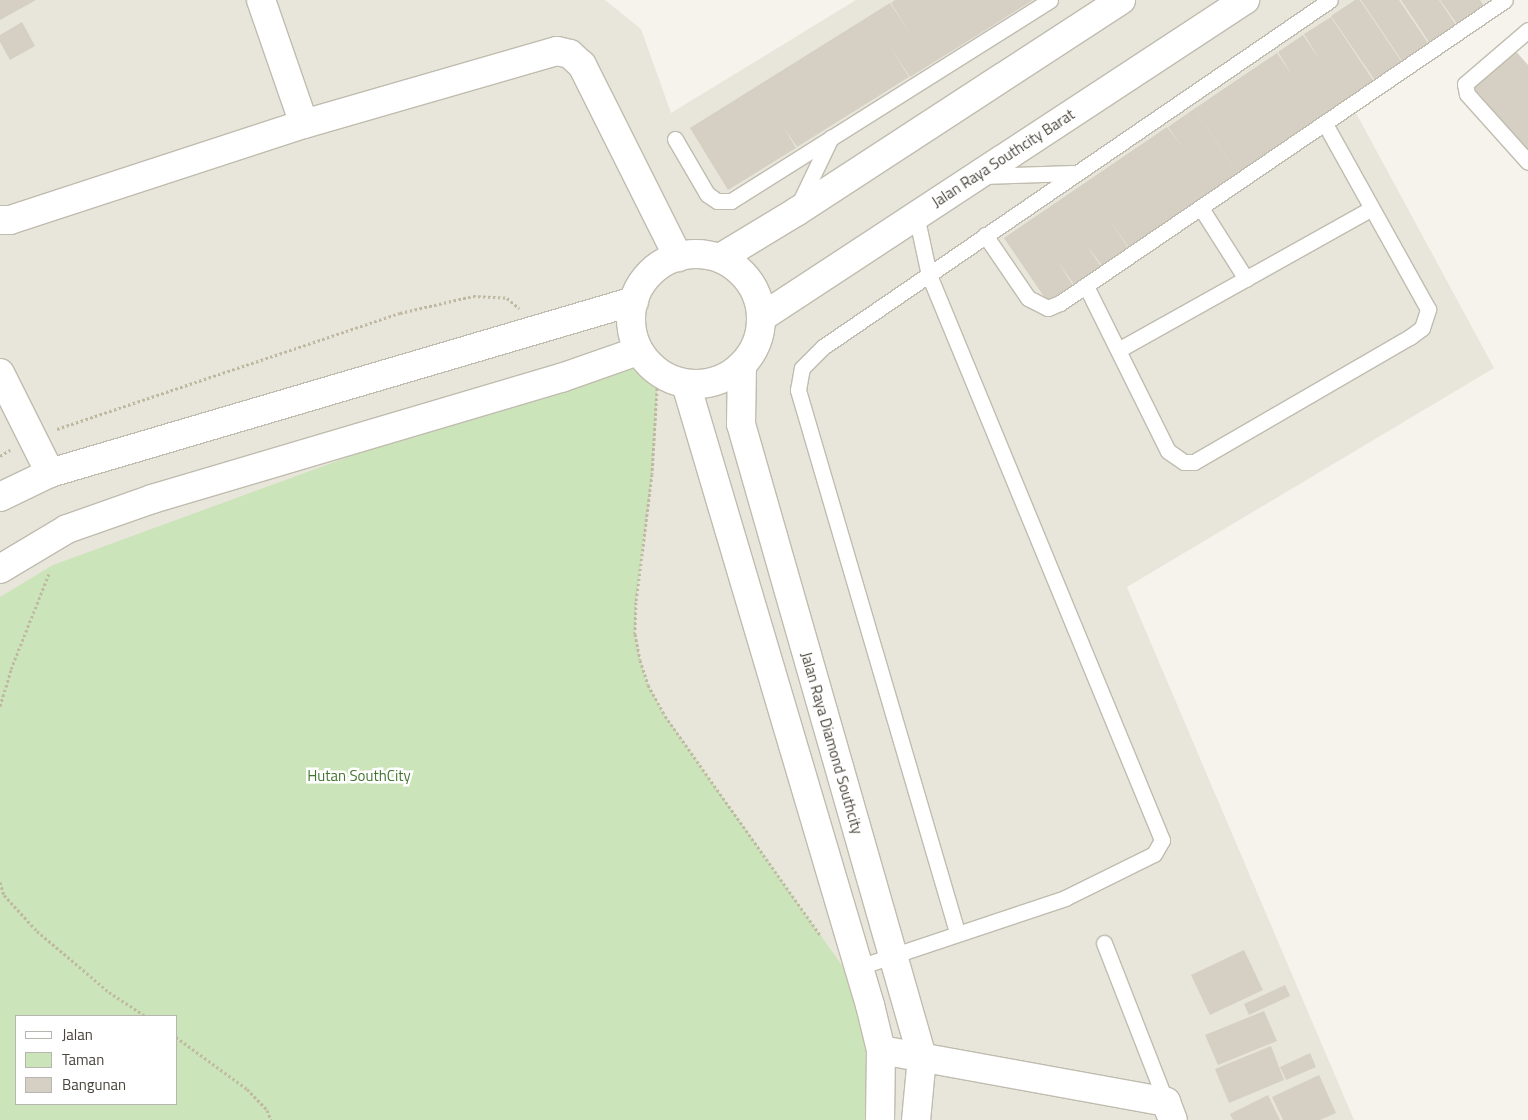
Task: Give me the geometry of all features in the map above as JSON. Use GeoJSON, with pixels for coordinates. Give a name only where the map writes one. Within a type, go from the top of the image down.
{"type":"FeatureCollection","features":[{"type":"Feature","properties":{"kind":"street"},"geometry":{"type":"LineString","coordinates":[[261,0],[304,124]]}},
{"type":"Feature","properties":{"kind":"street"},"geometry":{"type":"LineString","coordinates":[[720,258],[796,212],[1121,0]]}},
{"type":"Feature","properties":{"kind":"street","name":"Jalan Raya Southcity Barat"},"geometry":{"type":"LineString","coordinates":[[762,317],[1245,0]]}},
{"type":"Feature","properties":{"kind":"street"},"geometry":{"type":"LineString","coordinates":[[0,220],[10,220],[304,124],[557,51],[570,54],[582,65],[678,256]]}},
{"type":"Feature","properties":{"kind":"street"},"geometry":{"type":"LineString","coordinates":[[699,254],[720,258],[742,271],[756,292],[762,317],[757,344],[742,366],[713,382],[686,384],[658,372],[638,350],[631,326],[634,301],[643,281],[653,271],[678,256],[699,254]]}},
{"type":"Feature","properties":{"kind":"street"},"geometry":{"type":"LineString","coordinates":[[0,497],[50,473],[545,329],[634,301]]}},
{"type":"Feature","properties":{"kind":"street"},"geometry":{"type":"LineString","coordinates":[[0,568],[68,529],[152,499],[561,378],[638,350]]}},
{"type":"Feature","properties":{"kind":"street","name":"Jalan Raya Diamond Southcity"},"geometry":{"type":"LineString","coordinates":[[742,366],[741,424],[922,1057],[916,1120]]}},
{"type":"Feature","properties":{"kind":"street"},"geometry":{"type":"LineString","coordinates":[[0,373],[50,473]]}},
{"type":"Feature","properties":{"kind":"street"},"geometry":{"type":"LineString","coordinates":[[686,384],[881,1050],[880,1120]]}},
{"type":"Feature","properties":{"kind":"street"},"geometry":{"type":"LineString","coordinates":[[881,1050],[922,1057],[1170,1111]]}},
{"type":"Feature","properties":{"kind":"lane"},"geometry":{"type":"LineString","coordinates":[[675,139],[707,194],[717,201],[730,201],[1050,0]]}},
{"type":"Feature","properties":{"kind":"lane"},"geometry":{"type":"LineString","coordinates":[[957,932],[798,390],[798,378],[810,358],[1073,173],[1330,0]]}},
{"type":"Feature","properties":{"kind":"lane"},"geometry":{"type":"LineString","coordinates":[[985,235],[1028,298],[1038,306],[1048,308],[1086,286],[1505,0]]}},
{"type":"Feature","properties":{"kind":"lane"},"geometry":{"type":"LineString","coordinates":[[1528,30],[1465,84],[1467,94],[1528,162]]}},
{"type":"Feature","properties":{"kind":"lane"},"geometry":{"type":"LineString","coordinates":[[1086,286],[1120,349],[1168,451],[1176,459],[1194,462],[1422,328],[1428,309],[1325,124]]}},
{"type":"Feature","properties":{"kind":"lane"},"geometry":{"type":"LineString","coordinates":[[796,212],[831,136]]}},
{"type":"Feature","properties":{"kind":"lane"},"geometry":{"type":"LineString","coordinates":[[976,176],[1073,173]]}},
{"type":"Feature","properties":{"kind":"lane"},"geometry":{"type":"LineString","coordinates":[[1201,208],[1246,279]]}},
{"type":"Feature","properties":{"kind":"lane"},"geometry":{"type":"LineString","coordinates":[[1120,349],[1371,209]]}},
{"type":"Feature","properties":{"kind":"lane"},"geometry":{"type":"LineString","coordinates":[[858,967],[957,932],[1065,898],[1154,854],[1162,840],[929,276],[916,215]]}},
{"type":"Feature","properties":{"kind":"lane"},"geometry":{"type":"LineString","coordinates":[[1104,943],[1170,1111]]}},
{"type":"Feature","properties":{"kind":"path"},"geometry":{"type":"LineString","coordinates":[[0,456],[32,438],[400,313],[473,296],[507,298],[545,329]]}},
{"type":"Feature","properties":{"kind":"path"},"geometry":{"type":"LineString","coordinates":[[658,372],[652,474],[636,602],[635,634],[640,660],[648,684],[665,716],[824,941]]}},
{"type":"Feature","properties":{"kind":"path"},"geometry":{"type":"LineString","coordinates":[[0,706],[11,669],[68,529]]}},
{"type":"Feature","properties":{"kind":"path"},"geometry":{"type":"LineString","coordinates":[[0,882],[2,896],[59,950],[109,992],[144,1015]]}},
{"type":"Feature","properties":{"kind":"path"},"geometry":{"type":"LineString","coordinates":[[178,1038],[247,1088],[267,1110],[271,1120]]}},
{"type":"Feature","properties":{"kind":"shaded area"},"geometry":{"type":"Polygon","coordinates":[[[0,0],[605,0],[641,29],[671,113],[856,0],[1502,0],[1350,102],[1494,368],[1127,587],[1354,1120],[0,1120],[0,0]]]}},
{"type":"Feature","properties":{"kind":"green space","name":"Hutan SouthCity"},"geometry":{"type":"Polygon","coordinates":[[[638,351],[658,373],[652,474],[636,602],[635,634],[640,660],[648,685],[665,716],[870,1005],[880,1120],[0,1120],[0,597],[53,565],[638,351]]]}},
{"type":"Feature","properties":{"kind":"building"},"geometry":{"type":"Polygon","coordinates":[[[0,0],[36,0],[0,20],[0,0]]]}},
{"type":"Feature","properties":{"kind":"building"},"geometry":{"type":"Polygon","coordinates":[[[895,0],[1033,0],[910,77],[889,45],[909,77],[797,147],[784,128],[796,148],[728,190],[690,128],[890,3],[911,35],[891,3],[895,0]]]}},
{"type":"Feature","properties":{"kind":"building"},"geometry":{"type":"Polygon","coordinates":[[[1355,0],[1360,0],[1403,64],[1376,82],[1331,16],[1355,0]]]}},
{"type":"Feature","properties":{"kind":"building"},"geometry":{"type":"Polygon","coordinates":[[[1361,0],[1399,0],[1430,46],[1404,64],[1361,0]]]}},
{"type":"Feature","properties":{"kind":"building"},"geometry":{"type":"Polygon","coordinates":[[[1401,0],[1439,0],[1458,28],[1431,45],[1401,0]]]}},
{"type":"Feature","properties":{"kind":"building"},"geometry":{"type":"Polygon","coordinates":[[[1440,0],[1480,0],[1486,9],[1459,27],[1440,0]]]}},
{"type":"Feature","properties":{"kind":"building"},"geometry":{"type":"Polygon","coordinates":[[[1331,17],[1375,83],[1239,175],[1194,109],[1277,53],[1292,75],[1278,52],[1303,35],[1320,60],[1304,34],[1331,17]]]}},
{"type":"Feature","properties":{"kind":"building"},"geometry":{"type":"Polygon","coordinates":[[[22,22],[35,46],[10,60],[0,42],[0,35],[22,22]]]}},
{"type":"Feature","properties":{"kind":"building"},"geometry":{"type":"Polygon","coordinates":[[[1512,47],[1528,65],[1528,155],[1468,86],[1512,47]]]}},
{"type":"Feature","properties":{"kind":"building"},"geometry":{"type":"Polygon","coordinates":[[[1194,109],[1239,175],[1130,249],[1110,221],[1129,249],[1103,267],[1085,243],[1102,268],[1075,286],[1058,262],[1074,287],[1049,304],[1004,238],[1167,127],[1183,148],[1168,127],[1194,109]]]}},
{"type":"Feature","properties":{"kind":"building"},"geometry":{"type":"Polygon","coordinates":[[[1244,950],[1263,990],[1210,1015],[1191,975],[1244,950]]]}},
{"type":"Feature","properties":{"kind":"building"},"geometry":{"type":"Polygon","coordinates":[[[1285,985],[1290,996],[1249,1015],[1244,1004],[1285,985]]]}},
{"type":"Feature","properties":{"kind":"building"},"geometry":{"type":"Polygon","coordinates":[[[1264,1011],[1277,1041],[1218,1065],[1205,1035],[1264,1011]]]}},
{"type":"Feature","properties":{"kind":"building"},"geometry":{"type":"Polygon","coordinates":[[[1271,1046],[1284,1080],[1229,1103],[1215,1069],[1271,1046]]]}},
{"type":"Feature","properties":{"kind":"building"},"geometry":{"type":"Polygon","coordinates":[[[1310,1053],[1316,1067],[1286,1080],[1280,1067],[1310,1053]]]}},
{"type":"Feature","properties":{"kind":"building"},"geometry":{"type":"Polygon","coordinates":[[[1319,1075],[1336,1113],[1320,1120],[1283,1120],[1272,1097],[1319,1075]]]}},
{"type":"Feature","properties":{"kind":"building"},"geometry":{"type":"Polygon","coordinates":[[[1268,1095],[1280,1120],[1233,1120],[1230,1114],[1268,1095]]]}}]}
